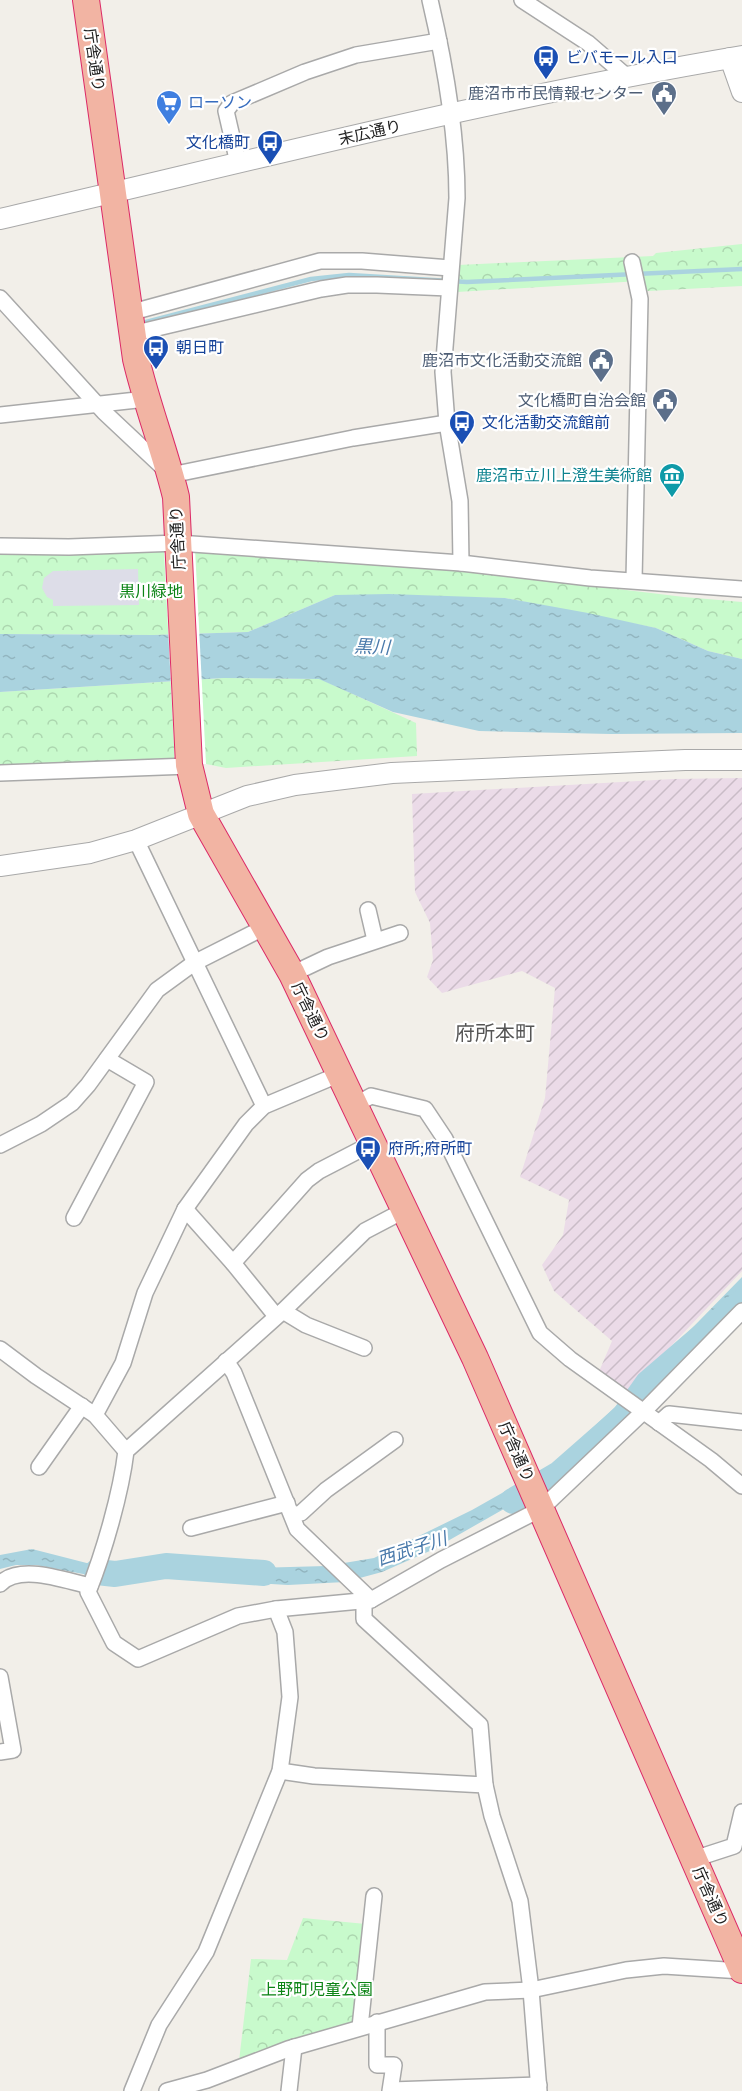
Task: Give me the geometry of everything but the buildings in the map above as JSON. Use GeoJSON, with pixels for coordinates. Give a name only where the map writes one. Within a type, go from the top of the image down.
{"type":"FeatureCollection","features":[{"type":"Feature","properties":{"kind":"highway","name":"庁舎通り"},"geometry":{"type":"LineString","coordinates":[[86,0],[136,360],[176,497],[189,765],[201,814],[292,974],[475,1358],[742,1970]]}},
{"type":"Feature","properties":{"kind":"street"},"geometry":{"type":"LineString","coordinates":[[430,0],[440,41],[457,173],[443,372],[447,423],[460,501],[460,563]]}},
{"type":"Feature","properties":{"kind":"street"},"geometry":{"type":"LineString","coordinates":[[522,0],[588,43],[626,76]]}},
{"type":"Feature","properties":{"kind":"street"},"geometry":{"type":"LineString","coordinates":[[238,163],[226,111],[232,103],[305,72],[356,56],[440,41]]}},
{"type":"Feature","properties":{"kind":"street","name":"末広通り"},"geometry":{"type":"LineString","coordinates":[[0,219],[451,114],[626,76],[736,57]]}},
{"type":"Feature","properties":{"kind":"street"},"geometry":{"type":"LineString","coordinates":[[736,57],[742,92]]}},
{"type":"Feature","properties":{"kind":"street"},"geometry":{"type":"LineString","coordinates":[[131,324],[320,261],[362,261],[450,268]]}},
{"type":"Feature","properties":{"kind":"street"},"geometry":{"type":"LineString","coordinates":[[632,262],[640,299],[634,580]]}},
{"type":"Feature","properties":{"kind":"street"},"geometry":{"type":"LineString","coordinates":[[131,324],[338,286],[449,288]]}},
{"type":"Feature","properties":{"kind":"street"},"geometry":{"type":"LineString","coordinates":[[0,298],[97,404],[171,475],[353,438],[447,423]]}},
{"type":"Feature","properties":{"kind":"street"},"geometry":{"type":"LineString","coordinates":[[0,415],[146,399]]}},
{"type":"Feature","properties":{"kind":"street"},"geometry":{"type":"LineString","coordinates":[[0,546],[178,546],[460,563],[590,578],[742,589]]}},
{"type":"Feature","properties":{"kind":"street"},"geometry":{"type":"LineString","coordinates":[[0,866],[90,853],[136,840],[265,791],[295,785],[392,773],[685,760],[742,760]]}},
{"type":"Feature","properties":{"kind":"street"},"geometry":{"type":"LineString","coordinates":[[0,773],[189,765]]}},
{"type":"Feature","properties":{"kind":"street"},"geometry":{"type":"LineString","coordinates":[[136,840],[264,1106]]}},
{"type":"Feature","properties":{"kind":"street"},"geometry":{"type":"LineString","coordinates":[[368,910],[375,940]]}},
{"type":"Feature","properties":{"kind":"street"},"geometry":{"type":"LineString","coordinates":[[0,1145],[40,1124],[72,1103],[108,1059],[157,990],[194,963],[265,927]]}},
{"type":"Feature","properties":{"kind":"street"},"geometry":{"type":"LineString","coordinates":[[292,974],[328,957],[375,940],[396,939]]}},
{"type":"Feature","properties":{"kind":"street"},"geometry":{"type":"LineString","coordinates":[[74,1218],[146,1082],[108,1059]]}},
{"type":"Feature","properties":{"kind":"street"},"geometry":{"type":"LineString","coordinates":[[39,1467],[89,1410],[123,1363],[145,1293],[185,1209],[246,1124],[264,1106],[340,1074]]}},
{"type":"Feature","properties":{"kind":"street"},"geometry":{"type":"LineString","coordinates":[[355,1105],[371,1096],[425,1109],[445,1139],[540,1333],[570,1359],[742,1486]]}},
{"type":"Feature","properties":{"kind":"street"},"geometry":{"type":"LineString","coordinates":[[233,1263],[307,1180],[319,1171],[373,1143]]}},
{"type":"Feature","properties":{"kind":"street"},"geometry":{"type":"LineString","coordinates":[[185,1209],[280,1313],[364,1348]]}},
{"type":"Feature","properties":{"kind":"street"},"geometry":{"type":"LineString","coordinates":[[405,1210],[365,1231],[280,1313],[126,1451],[113,1510],[88,1592],[114,1643],[138,1659],[238,1616],[367,1600],[539,1504],[742,1311]]}},
{"type":"Feature","properties":{"kind":"street"},"geometry":{"type":"LineString","coordinates":[[0,1349],[36,1376],[89,1410],[126,1451]]}},
{"type":"Feature","properties":{"kind":"street"},"geometry":{"type":"LineString","coordinates":[[226,1361],[234,1373],[297,1529],[367,1600]]}},
{"type":"Feature","properties":{"kind":"street"},"geometry":{"type":"LineString","coordinates":[[659,1423],[669,1414],[742,1422]]}},
{"type":"Feature","properties":{"kind":"street"},"geometry":{"type":"LineString","coordinates":[[191,1527],[289,1509],[301,1513],[326,1490],[395,1440]]}},
{"type":"Feature","properties":{"kind":"street"},"geometry":{"type":"LineString","coordinates":[[0,1584],[12,1576],[32,1573],[90,1586]]}},
{"type":"Feature","properties":{"kind":"street"},"geometry":{"type":"LineString","coordinates":[[367,1600],[364,1619],[480,1725],[484,1785],[520,1901],[531,1990],[539,2088],[390,2091],[394,2065],[377,2065],[377,2022]]}},
{"type":"Feature","properties":{"kind":"street"},"geometry":{"type":"LineString","coordinates":[[132,2091],[159,2025],[206,1952],[280,1771],[290,1697],[285,1632],[276,1610]]}},
{"type":"Feature","properties":{"kind":"street"},"geometry":{"type":"LineString","coordinates":[[0,1677],[13,1750],[0,1752]]}},
{"type":"Feature","properties":{"kind":"street"},"geometry":{"type":"LineString","coordinates":[[280,1771],[314,1776],[484,1785]]}},
{"type":"Feature","properties":{"kind":"street"},"geometry":{"type":"LineString","coordinates":[[694,1859],[734,1846],[742,1815]]}},
{"type":"Feature","properties":{"kind":"street"},"geometry":{"type":"LineString","coordinates":[[360,2027],[374,1896]]}},
{"type":"Feature","properties":{"kind":"street"},"geometry":{"type":"LineString","coordinates":[[167,2091],[207,2080],[294,2047],[485,1992],[531,1990],[635,1969],[664,1966],[742,1970]]}},
{"type":"Feature","properties":{"kind":"street"},"geometry":{"type":"LineString","coordinates":[[289,2091],[294,2047]]}},
{"type":"Feature","properties":{"kind":"shaded area"},"geometry":{"type":"Polygon","coordinates":[[[138,569],[139,605],[53,606],[53,600],[47,597],[42,588],[44,578],[53,571],[138,569]]]}},
{"type":"Feature","properties":{"kind":"shaded area"},"geometry":{"type":"Polygon","coordinates":[[[742,778],[742,1271],[621,1399],[595,1381],[612,1341],[554,1291],[542,1265],[563,1235],[569,1200],[520,1177],[545,1098],[555,988],[522,971],[442,993],[427,977],[433,960],[430,923],[415,892],[412,794],[673,779],[742,778]]]}},
{"type":"Feature","properties":{"kind":"green space"},"geometry":{"type":"Polygon","coordinates":[[[742,244],[742,286],[648,291],[640,281],[457,292],[458,265],[653,256],[656,253],[742,244]]]}},
{"type":"Feature","properties":{"kind":"green space","name":"黒川緑地"},"geometry":{"type":"Polygon","coordinates":[[[154,547],[395,562],[742,602],[742,659],[708,651],[656,628],[505,598],[335,595],[248,632],[154,635],[0,634],[0,552],[154,547]]]}},
{"type":"Feature","properties":{"kind":"green space"},"geometry":{"type":"Polygon","coordinates":[[[223,678],[320,679],[416,723],[417,756],[226,768],[206,764],[175,765],[160,761],[124,760],[0,766],[0,692],[223,678]]]}},
{"type":"Feature","properties":{"kind":"green space","name":"上野町児童公園"},"geometry":{"type":"Polygon","coordinates":[[[303,1918],[366,1924],[353,2024],[239,2061],[251,1959],[287,1960],[303,1918]]]}},
{"type":"Feature","properties":{"kind":"water","name":"黒川"},"geometry":{"type":"Polygon","coordinates":[[[389,594],[505,598],[588,613],[656,628],[708,651],[742,659],[742,733],[611,734],[479,731],[393,712],[319,679],[223,678],[0,692],[0,634],[154,635],[248,632],[335,595],[389,594]]]}},
{"type":"Feature","properties":{"kind":"water"},"geometry":{"type":"Polygon","coordinates":[[[742,1277],[742,1295],[586,1447],[516,1502],[432,1550],[382,1572],[345,1582],[288,1585],[163,1578],[104,1578],[36,1565],[16,1565],[0,1569],[0,1555],[32,1549],[114,1570],[140,1572],[166,1566],[207,1573],[251,1568],[326,1566],[374,1558],[472,1510],[555,1463],[615,1407],[742,1277]]]}},
{"type":"Feature","properties":{"kind":"pier"},"geometry":{"type":"Polygon","coordinates":[[[195,549],[206,764],[175,765],[164,550],[195,549]]]}},
{"type":"Feature","properties":{"kind":"waterway"},"geometry":{"type":"LineString","coordinates":[[146,322],[311,279],[349,275],[467,282],[742,269]]}},
{"type":"Feature","properties":{"kind":"waterway","name":"西武子川"},"geometry":{"type":"LineString","coordinates":[[513,1501],[559,1474],[624,1417],[648,1383],[742,1302]]}},
{"type":"Feature","properties":{"kind":"waterway","name":"西武子川"},"geometry":{"type":"LineString","coordinates":[[97,1572],[115,1574],[166,1566],[264,1573]]}},
{"type":"Feature","properties":{"kind":"place","name":"ビバモール入口"},"geometry":{"type":"Point","coordinates":[546,81]}},
{"type":"Feature","properties":{"kind":"place","name":"鹿沼市市民情報センター"},"geometry":{"type":"Point","coordinates":[664,117]}},
{"type":"Feature","properties":{"kind":"place","name":"ローソン"},"geometry":{"type":"Point","coordinates":[169,126]}},
{"type":"Feature","properties":{"kind":"place","name":"文化橋町"},"geometry":{"type":"Point","coordinates":[270,166]}},
{"type":"Feature","properties":{"kind":"place","name":"朝日町"},"geometry":{"type":"Point","coordinates":[156,371]}},
{"type":"Feature","properties":{"kind":"place","name":"鹿沼市文化活動交流館"},"geometry":{"type":"Point","coordinates":[601,384]}},
{"type":"Feature","properties":{"kind":"place","name":"文化橋町自治会館"},"geometry":{"type":"Point","coordinates":[665,424]}},
{"type":"Feature","properties":{"kind":"place","name":"文化活動交流館前"},"geometry":{"type":"Point","coordinates":[462,446]}},
{"type":"Feature","properties":{"kind":"place","name":"鹿沼市立川上澄生美術館"},"geometry":{"type":"Point","coordinates":[672,499]}},
{"type":"Feature","properties":{"kind":"place","name":"府所;府所町"},"geometry":{"type":"Point","coordinates":[368,1172]}},
{"type":"Feature","properties":{"kind":"district","name":"府所本町"},"geometry":{"type":"Point","coordinates":[495,1034]}}]}
